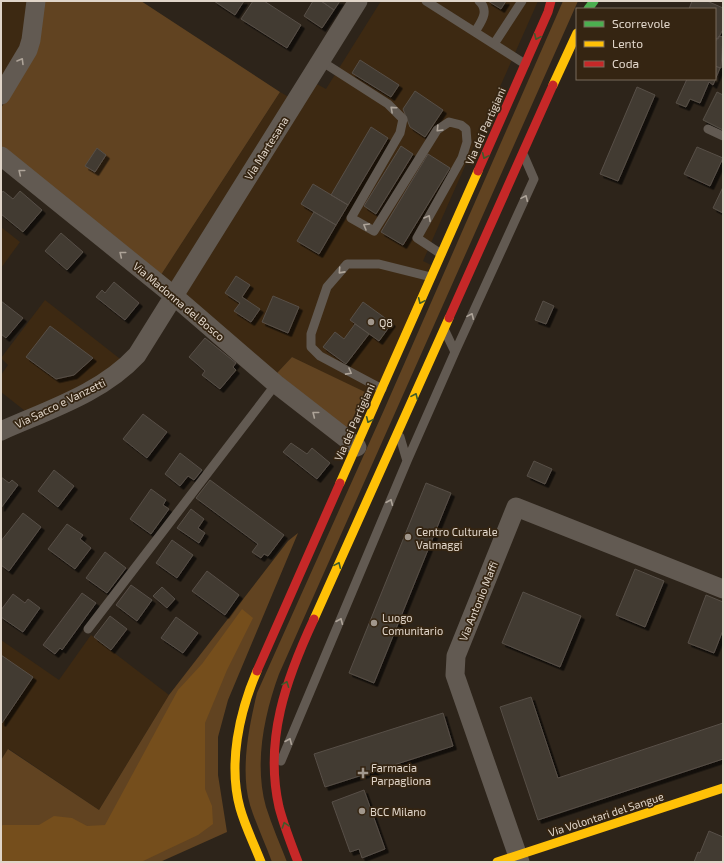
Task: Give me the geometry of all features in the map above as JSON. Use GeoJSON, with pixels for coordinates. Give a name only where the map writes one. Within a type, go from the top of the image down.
{"type":"FeatureCollection","features":[{"type":"Feature","properties":{"kind":"street"},"geometry":{"type":"LineString","coordinates":[[1,95],[28,50],[31,40],[36,1]]}},
{"type":"Feature","properties":{"kind":"street","name":"Via Martesana"},"geometry":{"type":"LineString","coordinates":[[174,296],[358,1]]}},
{"type":"Feature","properties":{"kind":"street","name":"Via dei Partigiani"},"geometry":{"type":"LineString","coordinates":[[261,862],[240,807],[236,774],[237,737],[242,710],[251,685],[525,64],[551,1]]}},
{"type":"Feature","properties":{"kind":"street"},"geometry":{"type":"LineString","coordinates":[[298,862],[278,801],[274,777],[273,746],[276,720],[282,693],[294,662],[576,35]]}},
{"type":"Feature","properties":{"kind":"street","name":"Via Madonna del Bosco"},"geometry":{"type":"LineString","coordinates":[[1,156],[174,296],[276,384],[357,447]]}},
{"type":"Feature","properties":{"kind":"street","name":"Via Sacco e Vanzetti"},"geometry":{"type":"LineString","coordinates":[[1,431],[78,396],[112,377],[126,367],[148,341],[174,296]]}},
{"type":"Feature","properties":{"kind":"street","name":"Via Antonio Maffi"},"geometry":{"type":"LineString","coordinates":[[519,859],[455,675],[456,656],[516,507],[723,590]]}},
{"type":"Feature","properties":{"kind":"street","name":"Via Volontari del Sangue"},"geometry":{"type":"LineString","coordinates":[[497,862],[519,859],[723,788]]}},
{"type":"Feature","properties":{"kind":"lane"},"geometry":{"type":"LineString","coordinates":[[426,1],[525,64]]}},
{"type":"Feature","properties":{"kind":"lane"},"geometry":{"type":"LineString","coordinates":[[474,32],[485,15],[483,5],[479,1]]}},
{"type":"Feature","properties":{"kind":"lane"},"geometry":{"type":"LineString","coordinates":[[494,44],[522,1]]}},
{"type":"Feature","properties":{"kind":"lane"},"geometry":{"type":"LineString","coordinates":[[321,61],[388,104],[403,119],[400,133],[351,218],[374,231],[437,130],[449,122],[461,125],[466,130],[467,142],[462,158],[417,238],[441,254]]}},
{"type":"Feature","properties":{"kind":"lane"},"geometry":{"type":"LineString","coordinates":[[708,129],[723,136]]}},
{"type":"Feature","properties":{"kind":"lane"},"geometry":{"type":"LineString","coordinates":[[274,777],[407,461],[534,179],[523,153]]}},
{"type":"Feature","properties":{"kind":"lane"},"geometry":{"type":"LineString","coordinates":[[382,389],[320,356],[311,347],[311,334],[327,287],[347,264],[379,264],[431,277]]}},
{"type":"Feature","properties":{"kind":"lane"},"geometry":{"type":"LineString","coordinates":[[444,330],[455,352]]}},
{"type":"Feature","properties":{"kind":"lane"},"geometry":{"type":"LineString","coordinates":[[88,629],[276,384]]}},
{"type":"Feature","properties":{"kind":"lane"},"geometry":{"type":"LineString","coordinates":[[398,432],[407,461]]}},
{"type":"Feature","properties":{"kind":"shaded area"},"geometry":{"type":"Polygon","coordinates":[[[1,1],[30,1],[26,34],[1,82],[1,1]]]}},
{"type":"Feature","properties":{"kind":"shaded area"},"geometry":{"type":"Polygon","coordinates":[[[42,1],[141,1],[280,92],[159,278],[1,148],[1,108],[34,53],[42,1]]]}},
{"type":"Feature","properties":{"kind":"shaded area"},"geometry":{"type":"Polygon","coordinates":[[[381,1],[538,1],[423,261],[431,265],[374,397],[292,357],[274,376],[159,278],[280,92],[301,104],[315,83],[326,89],[381,1]]]}},
{"type":"Feature","properties":{"kind":"shaded area"},"geometry":{"type":"Polygon","coordinates":[[[563,1],[578,1],[279,674],[265,723],[262,740],[261,774],[262,791],[266,807],[287,862],[272,862],[250,805],[247,792],[247,749],[257,693],[384,410],[563,1]]]}},
{"type":"Feature","properties":{"kind":"shaded area"},"geometry":{"type":"Polygon","coordinates":[[[1,227],[20,242],[1,268],[1,227]]]}},
{"type":"Feature","properties":{"kind":"shaded area"},"geometry":{"type":"Polygon","coordinates":[[[45,300],[124,362],[29,414],[1,392],[1,375],[8,365],[1,358],[45,300]]]}},
{"type":"Feature","properties":{"kind":"shaded area"},"geometry":{"type":"Polygon","coordinates":[[[292,357],[365,392],[349,427],[343,427],[277,373],[292,357]]]}},
{"type":"Feature","properties":{"kind":"shaded area"},"geometry":{"type":"Polygon","coordinates":[[[298,533],[228,700],[218,737],[218,775],[227,832],[160,862],[1,862],[1,760],[8,749],[99,810],[169,695],[288,541],[298,533]]]}},
{"type":"Feature","properties":{"kind":"shaded area"},"geometry":{"type":"Polygon","coordinates":[[[242,609],[253,618],[227,670],[205,723],[205,789],[212,806],[213,824],[198,835],[141,862],[1,862],[1,826],[3,825],[39,825],[54,816],[72,818],[87,826],[105,825],[178,690],[202,664],[242,609]]]}},
{"type":"Feature","properties":{"kind":"shaded area"},"geometry":{"type":"Polygon","coordinates":[[[91,635],[169,695],[99,810],[9,749],[1,760],[1,640],[59,680],[91,635]]]}},
{"type":"Feature","properties":{"kind":"building"},"geometry":{"type":"Polygon","coordinates":[[[214,1],[244,1],[235,15],[214,1]]]}},
{"type":"Feature","properties":{"kind":"building"},"geometry":{"type":"Polygon","coordinates":[[[253,1],[264,1],[301,25],[287,48],[241,19],[253,1]]]}},
{"type":"Feature","properties":{"kind":"building"},"geometry":{"type":"Polygon","coordinates":[[[313,1],[321,1],[334,10],[322,28],[304,16],[313,1]]]}},
{"type":"Feature","properties":{"kind":"building"},"geometry":{"type":"Polygon","coordinates":[[[321,1],[340,1],[334,10],[321,1]]]}},
{"type":"Feature","properties":{"kind":"building"},"geometry":{"type":"Polygon","coordinates":[[[488,1],[506,1],[501,9],[488,1]]]}},
{"type":"Feature","properties":{"kind":"building"},"geometry":{"type":"Polygon","coordinates":[[[692,1],[707,1],[723,8],[723,32],[722,31],[718,39],[716,38],[716,8],[689,8],[692,1]]]}},
{"type":"Feature","properties":{"kind":"building"},"geometry":{"type":"Polygon","coordinates":[[[719,36],[723,37],[721,68],[716,66],[716,40],[719,36]]]}},
{"type":"Feature","properties":{"kind":"building"},"geometry":{"type":"Polygon","coordinates":[[[360,60],[399,85],[391,97],[352,73],[360,60]]]}},
{"type":"Feature","properties":{"kind":"building"},"geometry":{"type":"Polygon","coordinates":[[[716,66],[720,68],[716,78],[716,66]]]}},
{"type":"Feature","properties":{"kind":"building"},"geometry":{"type":"Polygon","coordinates":[[[687,80],[715,80],[713,85],[709,82],[700,103],[690,99],[686,107],[676,103],[687,80]]]}},
{"type":"Feature","properties":{"kind":"building"},"geometry":{"type":"Polygon","coordinates":[[[637,87],[655,95],[618,181],[600,174],[637,87]]]}},
{"type":"Feature","properties":{"kind":"building"},"geometry":{"type":"Polygon","coordinates":[[[415,91],[443,110],[425,137],[410,127],[403,109],[415,91]]]}},
{"type":"Feature","properties":{"kind":"building"},"geometry":{"type":"Polygon","coordinates":[[[717,92],[723,95],[723,130],[703,120],[717,92]]]}},
{"type":"Feature","properties":{"kind":"building"},"geometry":{"type":"Polygon","coordinates":[[[371,127],[388,138],[348,205],[331,195],[371,127]]]}},
{"type":"Feature","properties":{"kind":"building"},"geometry":{"type":"Polygon","coordinates":[[[401,146],[413,154],[376,214],[364,206],[401,146]]]}},
{"type":"Feature","properties":{"kind":"building"},"geometry":{"type":"Polygon","coordinates":[[[697,147],[723,158],[710,186],[684,174],[697,147]]]}},
{"type":"Feature","properties":{"kind":"building"},"geometry":{"type":"Polygon","coordinates":[[[97,148],[106,155],[95,172],[85,166],[97,148]]]}},
{"type":"Feature","properties":{"kind":"building"},"geometry":{"type":"Polygon","coordinates":[[[428,154],[450,168],[403,245],[381,232],[428,154]]]}},
{"type":"Feature","properties":{"kind":"building"},"geometry":{"type":"Polygon","coordinates":[[[313,184],[348,205],[336,225],[301,204],[313,184]]]}},
{"type":"Feature","properties":{"kind":"building"},"geometry":{"type":"Polygon","coordinates":[[[723,187],[723,213],[713,208],[723,187]]]}},
{"type":"Feature","properties":{"kind":"building"},"geometry":{"type":"Polygon","coordinates":[[[3,191],[13,199],[20,191],[42,210],[23,232],[1,214],[1,194],[3,191]]]}},
{"type":"Feature","properties":{"kind":"building"},"geometry":{"type":"Polygon","coordinates":[[[314,212],[336,225],[319,254],[297,241],[314,212]]]}},
{"type":"Feature","properties":{"kind":"building"},"geometry":{"type":"Polygon","coordinates":[[[61,233],[83,252],[67,270],[45,251],[61,233]]]}},
{"type":"Feature","properties":{"kind":"building"},"geometry":{"type":"Polygon","coordinates":[[[236,276],[250,285],[242,297],[260,309],[251,322],[234,311],[240,303],[225,293],[236,276]]]}},
{"type":"Feature","properties":{"kind":"building"},"geometry":{"type":"Polygon","coordinates":[[[114,282],[139,303],[125,320],[96,297],[102,290],[105,293],[114,282]]]}},
{"type":"Feature","properties":{"kind":"building"},"geometry":{"type":"Polygon","coordinates":[[[273,296],[299,307],[288,333],[262,322],[273,296]]]}},
{"type":"Feature","properties":{"kind":"building"},"geometry":{"type":"Polygon","coordinates":[[[1,301],[23,318],[6,338],[1,334],[1,301]]]}},
{"type":"Feature","properties":{"kind":"building"},"geometry":{"type":"Polygon","coordinates":[[[543,301],[554,306],[546,324],[535,320],[543,301]]]}},
{"type":"Feature","properties":{"kind":"building"},"geometry":{"type":"Polygon","coordinates":[[[363,302],[392,323],[379,341],[350,320],[363,302]]]}},
{"type":"Feature","properties":{"kind":"building"},"geometry":{"type":"Polygon","coordinates":[[[355,324],[369,334],[346,364],[323,347],[335,332],[344,339],[355,324]]]}},
{"type":"Feature","properties":{"kind":"building"},"geometry":{"type":"Polygon","coordinates":[[[50,326],[93,358],[74,375],[56,379],[26,357],[50,326]]]}},
{"type":"Feature","properties":{"kind":"building"},"geometry":{"type":"Polygon","coordinates":[[[205,338],[236,363],[233,367],[236,370],[220,389],[202,375],[205,371],[189,357],[205,338]]]}},
{"type":"Feature","properties":{"kind":"building"},"geometry":{"type":"Polygon","coordinates":[[[143,414],[167,432],[147,458],[123,439],[143,414]]]}},
{"type":"Feature","properties":{"kind":"building"},"geometry":{"type":"Polygon","coordinates":[[[291,443],[307,454],[312,448],[330,463],[317,479],[283,452],[291,443]]]}},
{"type":"Feature","properties":{"kind":"building"},"geometry":{"type":"Polygon","coordinates":[[[180,453],[202,470],[194,480],[188,476],[180,486],[165,474],[180,453]]]}},
{"type":"Feature","properties":{"kind":"building"},"geometry":{"type":"Polygon","coordinates":[[[534,461],[552,469],[545,484],[527,476],[534,461]]]}},
{"type":"Feature","properties":{"kind":"building"},"geometry":{"type":"Polygon","coordinates":[[[54,470],[74,486],[58,507],[38,491],[54,470]]]}},
{"type":"Feature","properties":{"kind":"building"},"geometry":{"type":"Polygon","coordinates":[[[1,477],[9,483],[12,480],[18,485],[1,508],[1,477]]]}},
{"type":"Feature","properties":{"kind":"building"},"geometry":{"type":"Polygon","coordinates":[[[210,480],[284,535],[268,556],[264,554],[261,558],[252,552],[258,544],[196,498],[210,480]]]}},
{"type":"Feature","properties":{"kind":"building"},"geometry":{"type":"Polygon","coordinates":[[[426,483],[451,493],[374,683],[349,673],[426,483]]]}},
{"type":"Feature","properties":{"kind":"building"},"geometry":{"type":"Polygon","coordinates":[[[151,489],[166,500],[163,505],[169,509],[151,534],[130,519],[151,489]]]}},
{"type":"Feature","properties":{"kind":"building"},"geometry":{"type":"Polygon","coordinates":[[[191,509],[204,519],[198,528],[205,533],[199,543],[177,528],[191,509]]]}},
{"type":"Feature","properties":{"kind":"building"},"geometry":{"type":"Polygon","coordinates":[[[23,513],[41,527],[9,571],[1,565],[1,541],[23,513]]]}},
{"type":"Feature","properties":{"kind":"building"},"geometry":{"type":"Polygon","coordinates":[[[67,524],[83,535],[80,539],[91,548],[75,569],[48,549],[67,524]]]}},
{"type":"Feature","properties":{"kind":"building"},"geometry":{"type":"Polygon","coordinates":[[[172,540],[193,555],[177,578],[156,563],[172,540]]]}},
{"type":"Feature","properties":{"kind":"building"},"geometry":{"type":"Polygon","coordinates":[[[105,552],[126,568],[107,593],[86,578],[105,552]]]}},
{"type":"Feature","properties":{"kind":"building"},"geometry":{"type":"Polygon","coordinates":[[[635,569],[664,581],[645,627],[616,615],[635,569]]]}},
{"type":"Feature","properties":{"kind":"building"},"geometry":{"type":"Polygon","coordinates":[[[207,571],[239,595],[225,615],[192,591],[207,571]]]}},
{"type":"Feature","properties":{"kind":"building"},"geometry":{"type":"Polygon","coordinates":[[[131,585],[152,600],[137,621],[116,605],[131,585]]]}},
{"type":"Feature","properties":{"kind":"building"},"geometry":{"type":"Polygon","coordinates":[[[162,587],[175,599],[167,608],[153,596],[162,587]]]}},
{"type":"Feature","properties":{"kind":"building"},"geometry":{"type":"Polygon","coordinates":[[[523,592],[581,616],[560,667],[502,643],[523,592]]]}},
{"type":"Feature","properties":{"kind":"building"},"geometry":{"type":"Polygon","coordinates":[[[82,593],[96,603],[62,650],[60,648],[55,654],[43,645],[82,593]]]}},
{"type":"Feature","properties":{"kind":"building"},"geometry":{"type":"Polygon","coordinates":[[[13,594],[25,603],[28,599],[40,608],[23,632],[1,617],[1,610],[13,594]]]}},
{"type":"Feature","properties":{"kind":"building"},"geometry":{"type":"Polygon","coordinates":[[[706,595],[723,602],[723,630],[714,653],[688,643],[706,595]]]}},
{"type":"Feature","properties":{"kind":"building"},"geometry":{"type":"Polygon","coordinates":[[[110,616],[127,629],[111,650],[94,637],[110,616]]]}},
{"type":"Feature","properties":{"kind":"building"},"geometry":{"type":"Polygon","coordinates":[[[176,617],[198,633],[183,653],[161,638],[176,617]]]}},
{"type":"Feature","properties":{"kind":"building"},"geometry":{"type":"Polygon","coordinates":[[[1,655],[33,677],[2,723],[1,722],[1,655]]]}},
{"type":"Feature","properties":{"kind":"building"},"geometry":{"type":"Polygon","coordinates":[[[531,697],[558,778],[723,723],[723,759],[538,820],[500,707],[531,697]]]}},
{"type":"Feature","properties":{"kind":"building"},"geometry":{"type":"Polygon","coordinates":[[[443,713],[453,746],[325,787],[314,754],[443,713]]]}},
{"type":"Feature","properties":{"kind":"building"},"geometry":{"type":"Polygon","coordinates":[[[364,790],[385,849],[362,858],[359,849],[350,852],[332,802],[364,790]]]}},
{"type":"Feature","properties":{"kind":"building"},"geometry":{"type":"Polygon","coordinates":[[[709,831],[723,837],[723,862],[694,862],[698,852],[700,853],[709,831]]]}},
{"type":"Feature","properties":{"kind":"traffic: fast"},"geometry":{"type":"LineString","coordinates":[[589,8],[594,1]]}},
{"type":"Feature","properties":{"kind":"traffic: slow"},"geometry":{"type":"LineString","coordinates":[[553,85],[576,35]]}},
{"type":"Feature","properties":{"kind":"traffic: slow"},"geometry":{"type":"LineString","coordinates":[[340,483],[478,171]]}},
{"type":"Feature","properties":{"kind":"traffic: slow"},"geometry":{"type":"LineString","coordinates":[[314,619],[449,318]]}},
{"type":"Feature","properties":{"kind":"traffic: slow"},"geometry":{"type":"LineString","coordinates":[[257,671],[245,704],[237,739],[235,774],[240,808],[261,862]]}},
{"type":"Feature","properties":{"kind":"traffic: slow"},"geometry":{"type":"LineString","coordinates":[[497,862],[723,788]]}},
{"type":"Feature","properties":{"kind":"traffic: jam"},"geometry":{"type":"LineString","coordinates":[[478,171],[548,12],[551,1]]}},
{"type":"Feature","properties":{"kind":"traffic: jam"},"geometry":{"type":"LineString","coordinates":[[449,318],[553,85]]}},
{"type":"Feature","properties":{"kind":"traffic: jam"},"geometry":{"type":"LineString","coordinates":[[257,671],[340,483]]}},
{"type":"Feature","properties":{"kind":"traffic: jam"},"geometry":{"type":"LineString","coordinates":[[298,862],[279,807],[275,782],[274,758],[280,710],[295,664],[314,619]]}},
{"type":"Feature","properties":{"kind":"place","name":"Q8"},"geometry":{"type":"Point","coordinates":[371,322]}},
{"type":"Feature","properties":{"kind":"place","name":"Centro Culturale Valmaggi"},"geometry":{"type":"Point","coordinates":[408,537]}},
{"type":"Feature","properties":{"kind":"place","name":"Luogo Comunitario"},"geometry":{"type":"Point","coordinates":[374,623]}},
{"type":"Feature","properties":{"kind":"place","name":"Farmacia Parpagliona"},"geometry":{"type":"Point","coordinates":[363,773]}},
{"type":"Feature","properties":{"kind":"place","name":"BCC Milano"},"geometry":{"type":"Point","coordinates":[362,811]}}]}
